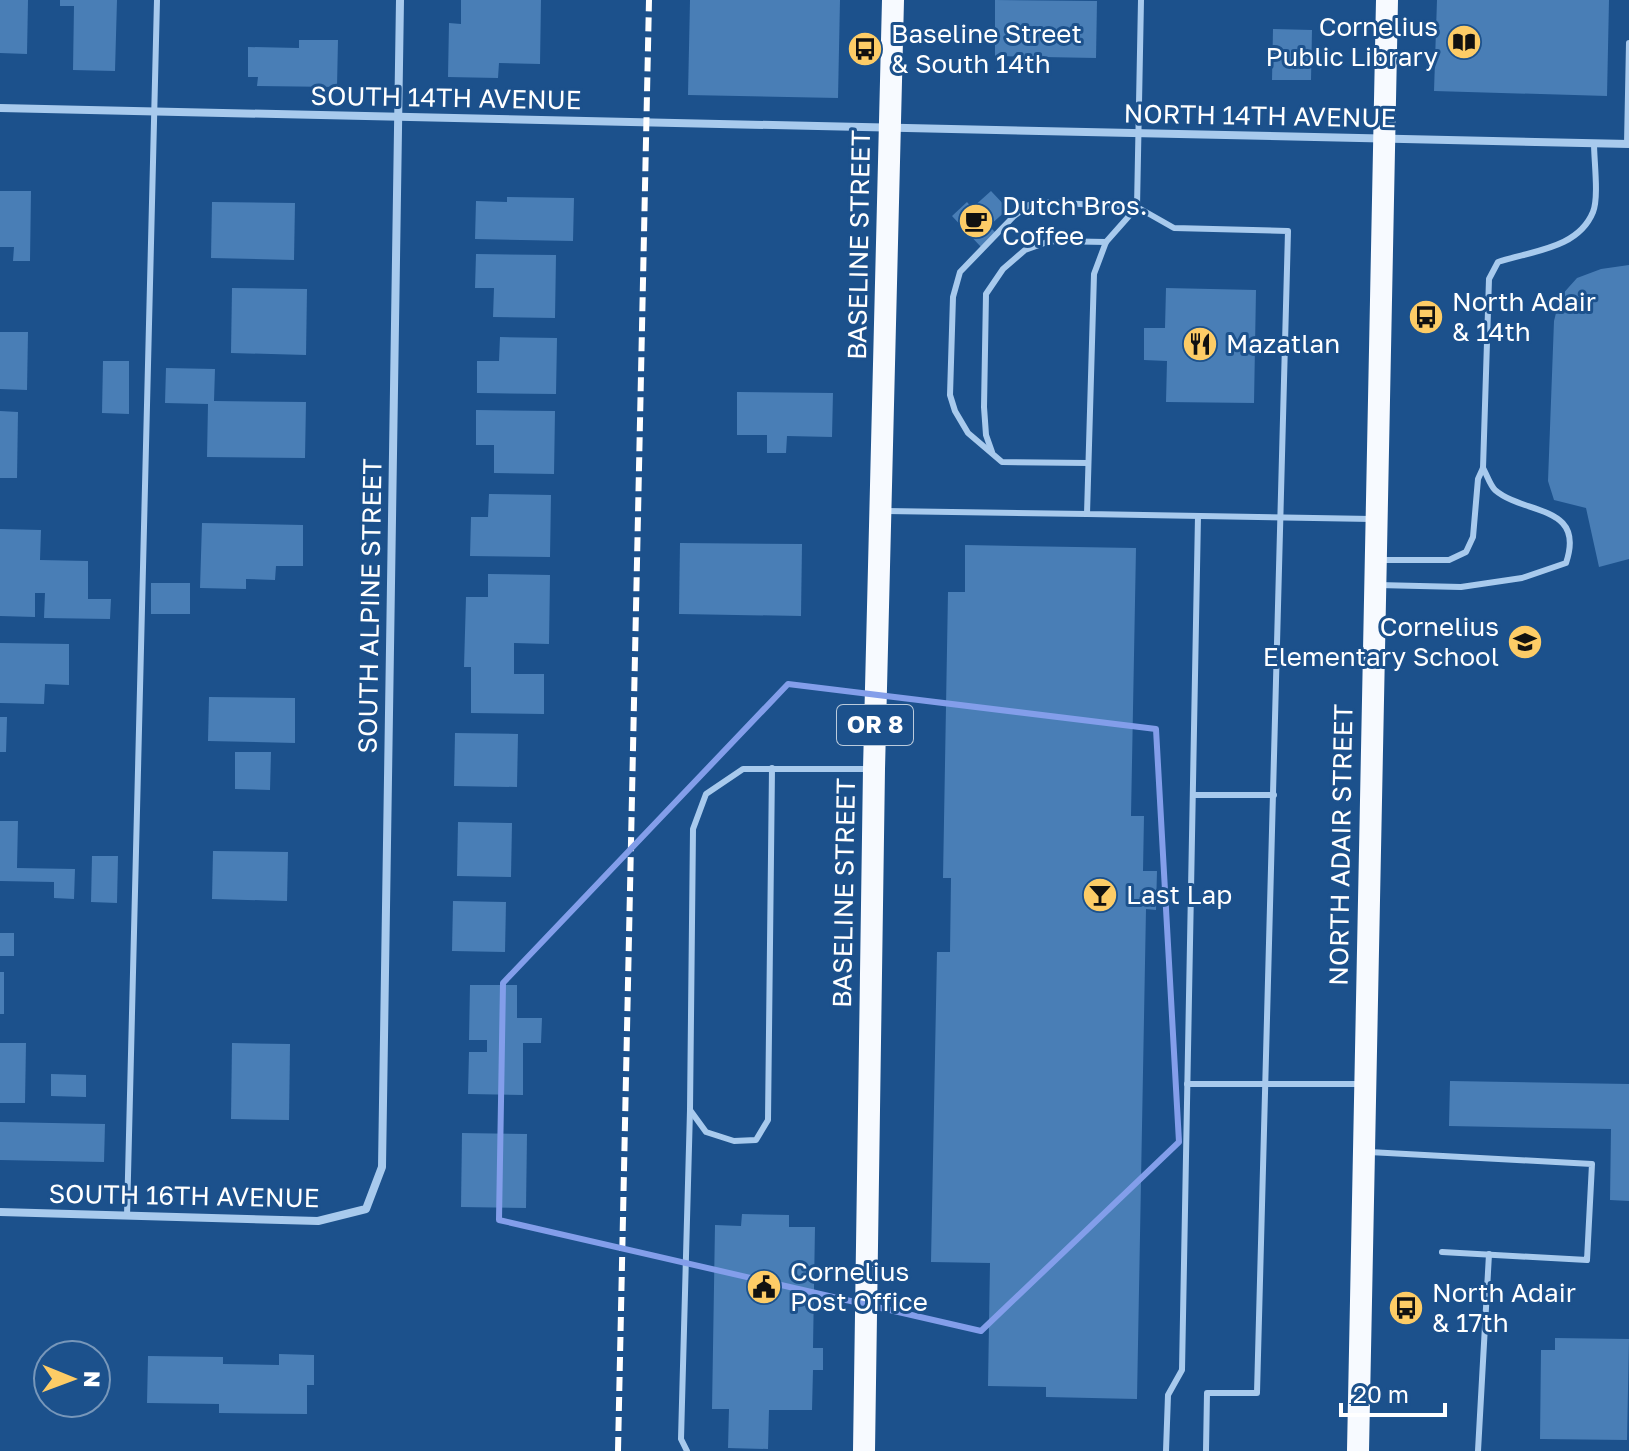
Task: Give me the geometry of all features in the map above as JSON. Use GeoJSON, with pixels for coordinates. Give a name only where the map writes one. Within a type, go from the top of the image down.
{"type":"FeatureCollection","features":[{"type":"Feature","properties":{"kind":"highway","name":"BASELINE STREET"},"geometry":{"type":"LineString","coordinates":[[864,1451],[874,769],[893,0]]}},
{"type":"Feature","properties":{"kind":"highway","name":"NORTH ADAIR STREET"},"geometry":{"type":"LineString","coordinates":[[1358,1451],[1387,0]]}},
{"type":"Feature","properties":{"kind":"street","name":"SOUTH ALPINE STREET"},"geometry":{"type":"LineString","coordinates":[[366,1209],[382,1167],[400,0]]}},
{"type":"Feature","properties":{"kind":"street","name":"SOUTH 14TH AVENUE"},"geometry":{"type":"LineString","coordinates":[[0,108],[890,128]]}},
{"type":"Feature","properties":{"kind":"street","name":"NORTH 14TH AVENUE"},"geometry":{"type":"LineString","coordinates":[[890,128],[1628,144]]}},
{"type":"Feature","properties":{"kind":"street","name":"SOUTH 16TH AVENUE"},"geometry":{"type":"LineString","coordinates":[[0,1212],[318,1221],[366,1209]]}},
{"type":"Feature","properties":{"kind":"lane"},"geometry":{"type":"LineString","coordinates":[[127,1216],[157,0]]}},
{"type":"Feature","properties":{"kind":"lane"},"geometry":{"type":"LineString","coordinates":[[1087,514],[1094,274],[1106,242],[1137,207],[1141,0]]}},
{"type":"Feature","properties":{"kind":"lane"},"geometry":{"type":"LineString","coordinates":[[1628,144],[1629,43]]}},
{"type":"Feature","properties":{"kind":"lane"},"geometry":{"type":"LineString","coordinates":[[1375,560],[1449,560],[1466,552],[1473,537],[1478,479],[1483,468],[1489,279],[1498,262],[1564,244],[1583,229],[1594,210],[1594,143]]}},
{"type":"Feature","properties":{"kind":"lane"},"geometry":{"type":"LineString","coordinates":[[1088,463],[1002,462],[968,433],[950,395],[953,297],[960,272],[1014,216],[1029,205],[1060,201],[1137,207],[1174,228],[1288,231],[1257,1393],[1207,1393],[1206,1451]]}},
{"type":"Feature","properties":{"kind":"lane"},"geometry":{"type":"LineString","coordinates":[[992,452],[986,435],[984,407],[986,294],[1003,269],[1025,250],[1050,241],[1106,242]]}},
{"type":"Feature","properties":{"kind":"lane"},"geometry":{"type":"LineString","coordinates":[[1375,584],[1461,587],[1522,578],[1566,563],[1570,551],[1567,529],[1553,514],[1507,497],[1493,488],[1483,468]]}},
{"type":"Feature","properties":{"kind":"lane"},"geometry":{"type":"LineString","coordinates":[[881,511],[1376,519]]}},
{"type":"Feature","properties":{"kind":"lane"},"geometry":{"type":"LineString","coordinates":[[1166,1451],[1168,1395],[1182,1370],[1198,516]]}},
{"type":"Feature","properties":{"kind":"lane"},"geometry":{"type":"LineString","coordinates":[[690,1110],[706,1132],[734,1141],[756,1140],[768,1120],[772,768]]}},
{"type":"Feature","properties":{"kind":"lane"},"geometry":{"type":"LineString","coordinates":[[687,1451],[681,1439],[690,1110],[693,829],[706,794],[743,769],[874,769]]}},
{"type":"Feature","properties":{"kind":"lane"},"geometry":{"type":"LineString","coordinates":[[1193,795],[1274,795]]}},
{"type":"Feature","properties":{"kind":"lane"},"geometry":{"type":"LineString","coordinates":[[1187,1084],[1365,1084]]}},
{"type":"Feature","properties":{"kind":"lane"},"geometry":{"type":"LineString","coordinates":[[1363,1151],[1592,1164],[1587,1260],[1442,1252]]}},
{"type":"Feature","properties":{"kind":"lane"},"geometry":{"type":"LineString","coordinates":[[1478,1451],[1489,1254]]}},
{"type":"Feature","properties":{"kind":"highlighted area"},"geometry":{"type":"Polygon","coordinates":[[[788,684],[1156,729],[1179,1142],[981,1331],[499,1220],[503,983],[788,684]]]}},
{"type":"Feature","properties":{"kind":"building"},"geometry":{"type":"Polygon","coordinates":[[[0,0],[28,0],[27,54],[0,53],[0,0]]]}},
{"type":"Feature","properties":{"kind":"building"},"geometry":{"type":"Polygon","coordinates":[[[60,0],[117,0],[115,71],[73,70],[74,6],[60,6],[60,0]]]}},
{"type":"Feature","properties":{"kind":"building"},"geometry":{"type":"Polygon","coordinates":[[[461,0],[541,0],[540,64],[499,63],[498,78],[448,77],[449,23],[461,24],[461,0]]]}},
{"type":"Feature","properties":{"kind":"building"},"geometry":{"type":"Polygon","coordinates":[[[690,0],[840,0],[838,98],[688,95],[690,0]]]}},
{"type":"Feature","properties":{"kind":"building"},"geometry":{"type":"Polygon","coordinates":[[[995,0],[1097,1],[1096,58],[995,56],[995,0]]]}},
{"type":"Feature","properties":{"kind":"building"},"geometry":{"type":"Polygon","coordinates":[[[1437,0],[1609,0],[1607,96],[1434,91],[1437,0]]]}},
{"type":"Feature","properties":{"kind":"building"},"geometry":{"type":"Polygon","coordinates":[[[1273,29],[1312,30],[1311,80],[1272,80],[1273,29]]]}},
{"type":"Feature","properties":{"kind":"building"},"geometry":{"type":"Polygon","coordinates":[[[299,40],[338,40],[337,87],[257,86],[258,77],[248,77],[248,47],[299,48],[299,40]]]}},
{"type":"Feature","properties":{"kind":"building"},"geometry":{"type":"Polygon","coordinates":[[[0,191],[31,191],[30,261],[13,261],[14,247],[0,247],[0,191]]]}},
{"type":"Feature","properties":{"kind":"building","name":"Dutch Bros. Coffee"},"geometry":{"type":"Polygon","coordinates":[[[991,191],[1008,209],[989,226],[996,233],[981,247],[952,216],[967,202],[972,208],[991,191]]]}},
{"type":"Feature","properties":{"kind":"building"},"geometry":{"type":"Polygon","coordinates":[[[507,197],[574,198],[573,241],[475,239],[476,201],[507,202],[507,197]]]}},
{"type":"Feature","properties":{"kind":"building"},"geometry":{"type":"Polygon","coordinates":[[[212,202],[295,203],[294,260],[211,258],[212,202]]]}},
{"type":"Feature","properties":{"kind":"building"},"geometry":{"type":"Polygon","coordinates":[[[476,254],[556,255],[555,318],[493,317],[494,288],[475,288],[476,254]]]}},
{"type":"Feature","properties":{"kind":"building"},"geometry":{"type":"Polygon","coordinates":[[[1629,265],[1629,559],[1599,567],[1586,508],[1554,500],[1548,481],[1554,321],[1560,297],[1577,278],[1601,269],[1629,265]]]}},
{"type":"Feature","properties":{"kind":"building"},"geometry":{"type":"Polygon","coordinates":[[[232,288],[307,289],[306,355],[231,353],[232,288]]]}},
{"type":"Feature","properties":{"kind":"building","name":"Mazatlan"},"geometry":{"type":"Polygon","coordinates":[[[1166,288],[1256,290],[1254,403],[1166,402],[1167,361],[1144,360],[1144,328],[1165,328],[1166,288]]]}},
{"type":"Feature","properties":{"kind":"building"},"geometry":{"type":"Polygon","coordinates":[[[0,332],[28,332],[27,390],[0,389],[0,332]]]}},
{"type":"Feature","properties":{"kind":"building"},"geometry":{"type":"Polygon","coordinates":[[[500,337],[557,338],[556,394],[477,393],[477,361],[499,361],[500,337]]]}},
{"type":"Feature","properties":{"kind":"building"},"geometry":{"type":"Polygon","coordinates":[[[103,361],[129,361],[129,414],[102,413],[103,361]]]}},
{"type":"Feature","properties":{"kind":"building"},"geometry":{"type":"Polygon","coordinates":[[[166,368],[215,369],[214,401],[306,402],[305,458],[207,457],[208,404],[165,403],[166,368]]]}},
{"type":"Feature","properties":{"kind":"building"},"geometry":{"type":"Polygon","coordinates":[[[737,392],[833,393],[832,437],[787,436],[786,453],[767,453],[767,435],[737,435],[737,392]]]}},
{"type":"Feature","properties":{"kind":"building"},"geometry":{"type":"Polygon","coordinates":[[[476,410],[555,411],[554,474],[494,473],[494,445],[476,445],[476,410]]]}},
{"type":"Feature","properties":{"kind":"building"},"geometry":{"type":"Polygon","coordinates":[[[0,411],[18,412],[17,478],[0,478],[0,411]]]}},
{"type":"Feature","properties":{"kind":"building"},"geometry":{"type":"Polygon","coordinates":[[[489,494],[551,495],[550,557],[470,556],[471,517],[488,517],[489,494]]]}},
{"type":"Feature","properties":{"kind":"building"},"geometry":{"type":"Polygon","coordinates":[[[202,523],[303,525],[303,566],[276,566],[275,580],[246,579],[246,589],[200,588],[202,523]]]}},
{"type":"Feature","properties":{"kind":"building"},"geometry":{"type":"Polygon","coordinates":[[[0,529],[41,530],[40,560],[88,561],[88,599],[111,599],[110,619],[44,618],[45,593],[35,593],[35,617],[0,616],[0,529]]]}},
{"type":"Feature","properties":{"kind":"building"},"geometry":{"type":"Polygon","coordinates":[[[680,543],[802,544],[801,616],[679,614],[680,543]]]}},
{"type":"Feature","properties":{"kind":"building"},"geometry":{"type":"Polygon","coordinates":[[[965,545],[1136,548],[1131,816],[1144,816],[1143,871],[1157,871],[1156,910],[1146,909],[1137,1399],[1046,1397],[1046,1387],[988,1386],[990,1263],[931,1262],[937,952],[950,952],[951,878],[943,878],[948,592],[965,592],[965,545]]]}},
{"type":"Feature","properties":{"kind":"building"},"geometry":{"type":"Polygon","coordinates":[[[488,574],[550,575],[549,644],[514,643],[514,674],[544,674],[544,714],[471,713],[471,667],[464,667],[466,597],[488,597],[488,574]]]}},
{"type":"Feature","properties":{"kind":"building"},"geometry":{"type":"Polygon","coordinates":[[[151,583],[190,583],[190,614],[151,614],[151,583]]]}},
{"type":"Feature","properties":{"kind":"building"},"geometry":{"type":"Polygon","coordinates":[[[0,643],[69,644],[69,685],[45,684],[44,704],[0,703],[0,643]]]}},
{"type":"Feature","properties":{"kind":"building"},"geometry":{"type":"Polygon","coordinates":[[[209,697],[295,698],[295,743],[208,741],[209,697]]]}},
{"type":"Feature","properties":{"kind":"building"},"geometry":{"type":"Polygon","coordinates":[[[0,717],[7,717],[6,752],[0,752],[0,717]]]}},
{"type":"Feature","properties":{"kind":"building"},"geometry":{"type":"Polygon","coordinates":[[[455,733],[518,734],[517,787],[454,786],[455,733]]]}},
{"type":"Feature","properties":{"kind":"building"},"geometry":{"type":"Polygon","coordinates":[[[235,752],[271,752],[270,790],[235,789],[235,752]]]}},
{"type":"Feature","properties":{"kind":"building"},"geometry":{"type":"Polygon","coordinates":[[[0,821],[18,821],[17,868],[75,869],[74,899],[54,898],[54,882],[0,881],[0,821]]]}},
{"type":"Feature","properties":{"kind":"building"},"geometry":{"type":"Polygon","coordinates":[[[458,822],[512,823],[511,877],[457,876],[458,822]]]}},
{"type":"Feature","properties":{"kind":"building"},"geometry":{"type":"Polygon","coordinates":[[[213,851],[288,852],[287,901],[212,899],[213,851]]]}},
{"type":"Feature","properties":{"kind":"building"},"geometry":{"type":"Polygon","coordinates":[[[92,856],[118,856],[117,903],[91,902],[92,856]]]}},
{"type":"Feature","properties":{"kind":"building"},"geometry":{"type":"Polygon","coordinates":[[[453,901],[506,902],[505,952],[452,951],[453,901]]]}},
{"type":"Feature","properties":{"kind":"building"},"geometry":{"type":"Polygon","coordinates":[[[0,933],[14,933],[14,956],[0,956],[0,933]]]}},
{"type":"Feature","properties":{"kind":"building"},"geometry":{"type":"Polygon","coordinates":[[[0,972],[4,972],[4,1014],[0,1014],[0,972]]]}},
{"type":"Feature","properties":{"kind":"building"},"geometry":{"type":"Polygon","coordinates":[[[470,985],[517,985],[517,1018],[542,1018],[541,1043],[523,1043],[523,1095],[468,1094],[469,1052],[487,1052],[487,1040],[469,1040],[470,985]]]}},
{"type":"Feature","properties":{"kind":"building"},"geometry":{"type":"Polygon","coordinates":[[[0,1043],[26,1043],[25,1103],[0,1103],[0,1043]]]}},
{"type":"Feature","properties":{"kind":"building"},"geometry":{"type":"Polygon","coordinates":[[[232,1043],[290,1044],[289,1120],[231,1119],[232,1043]]]}},
{"type":"Feature","properties":{"kind":"building"},"geometry":{"type":"Polygon","coordinates":[[[51,1074],[86,1075],[86,1097],[51,1096],[51,1074]]]}},
{"type":"Feature","properties":{"kind":"building"},"geometry":{"type":"Polygon","coordinates":[[[1450,1081],[1629,1084],[1629,1201],[1610,1200],[1611,1129],[1449,1126],[1450,1081]]]}},
{"type":"Feature","properties":{"kind":"building"},"geometry":{"type":"Polygon","coordinates":[[[0,1122],[105,1124],[104,1162],[0,1160],[0,1122]]]}},
{"type":"Feature","properties":{"kind":"building"},"geometry":{"type":"Polygon","coordinates":[[[462,1133],[527,1134],[526,1208],[461,1207],[462,1133]]]}},
{"type":"Feature","properties":{"kind":"building","name":"Cornelius Post Office"},"geometry":{"type":"Polygon","coordinates":[[[742,1214],[789,1215],[789,1227],[815,1227],[813,1348],[823,1348],[823,1370],[813,1370],[812,1410],[769,1410],[768,1449],[728,1448],[729,1409],[712,1409],[715,1225],[741,1226],[742,1214]]]}},
{"type":"Feature","properties":{"kind":"building"},"geometry":{"type":"Polygon","coordinates":[[[1555,1338],[1629,1339],[1627,1440],[1540,1439],[1541,1350],[1555,1350],[1555,1338]]]}},
{"type":"Feature","properties":{"kind":"building"},"geometry":{"type":"Polygon","coordinates":[[[279,1354],[314,1355],[314,1385],[307,1385],[307,1414],[219,1413],[219,1404],[147,1403],[148,1356],[223,1357],[223,1364],[279,1365],[279,1354]]]}},
{"type":"Feature","properties":{"kind":"railway"},"geometry":{"type":"LineString","coordinates":[[618,1451],[649,0]]}},
{"type":"Feature","properties":{"kind":"place","name":"Cornelius Public Library"},"geometry":{"type":"Point","coordinates":[1464,42]}},
{"type":"Feature","properties":{"kind":"place","name":"Baseline Street & South 14th"},"geometry":{"type":"Point","coordinates":[865,49]}},
{"type":"Feature","properties":{"kind":"place","name":"Dutch Bros. Coffee"},"geometry":{"type":"Point","coordinates":[976,221]}},
{"type":"Feature","properties":{"kind":"place","name":"North Adair & 14th"},"geometry":{"type":"Point","coordinates":[1426,317]}},
{"type":"Feature","properties":{"kind":"place","name":"Mazatlan"},"geometry":{"type":"Point","coordinates":[1200,344]}},
{"type":"Feature","properties":{"kind":"place","name":"Cornelius Elementary School"},"geometry":{"type":"Point","coordinates":[1525,642]}},
{"type":"Feature","properties":{"kind":"place","name":"Last Lap"},"geometry":{"type":"Point","coordinates":[1100,895]}},
{"type":"Feature","properties":{"kind":"place","name":"Cornelius Post Office"},"geometry":{"type":"Point","coordinates":[764,1287]}},
{"type":"Feature","properties":{"kind":"place","name":"North Adair & 17th"},"geometry":{"type":"Point","coordinates":[1406,1308]}}]}
